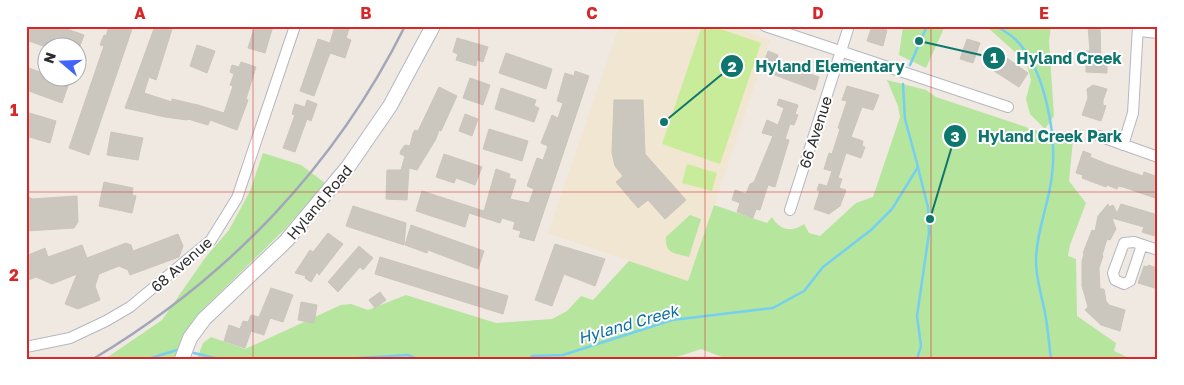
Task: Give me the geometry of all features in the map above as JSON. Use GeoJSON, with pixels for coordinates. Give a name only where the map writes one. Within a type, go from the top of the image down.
{"type":"FeatureCollection","features":[{"type":"Feature","properties":{"kind":"street","name":"68 Avenue"},"geometry":{"type":"LineString","coordinates":[[26,347],[70,338],[106,321],[145,295],[211,240],[237,198],[295,26]]}},
{"type":"Feature","properties":{"kind":"street","name":"Hyland Road"},"geometry":{"type":"LineString","coordinates":[[182,359],[190,338],[204,319],[286,241],[348,167],[390,106],[432,26]]}},
{"type":"Feature","properties":{"kind":"street"},"geometry":{"type":"LineString","coordinates":[[765,26],[1008,107]]}},
{"type":"Feature","properties":{"kind":"street","name":"66 Avenue"},"geometry":{"type":"LineString","coordinates":[[790,210],[848,26]]}},
{"type":"Feature","properties":{"kind":"street"},"geometry":{"type":"LineString","coordinates":[[1123,145],[1133,113],[1138,29],[1158,33]]}},
{"type":"Feature","properties":{"kind":"street"},"geometry":{"type":"LineString","coordinates":[[1099,136],[1158,157]]}},
{"type":"Feature","properties":{"kind":"street"},"geometry":{"type":"LineString","coordinates":[[1142,245],[1158,250]]}},
{"type":"Feature","properties":{"kind":"shaded area"},"geometry":{"type":"Polygon","coordinates":[[[619,26],[730,26],[770,40],[688,281],[548,233],[619,26]]]}},
{"type":"Feature","properties":{"kind":"green space"},"geometry":{"type":"Polygon","coordinates":[[[702,26],[712,26],[761,43],[720,164],[662,144],[702,26]]]}},
{"type":"Feature","properties":{"kind":"green space"},"geometry":{"type":"Polygon","coordinates":[[[903,26],[945,26],[926,68],[899,55],[903,26]]]}},
{"type":"Feature","properties":{"kind":"green space"},"geometry":{"type":"Polygon","coordinates":[[[986,26],[1051,26],[1049,41],[1054,116],[1045,129],[1030,114],[1026,99],[1031,80],[1026,62],[986,26]]]}},
{"type":"Feature","properties":{"kind":"green space"},"geometry":{"type":"Polygon","coordinates":[[[887,80],[926,90],[936,97],[1050,135],[1047,144],[1073,140],[1069,181],[1086,203],[1070,245],[1068,256],[1076,259],[1077,316],[1116,343],[1114,351],[1131,359],[727,359],[701,349],[671,359],[197,359],[203,343],[211,337],[245,349],[341,305],[351,304],[368,310],[406,295],[496,323],[552,319],[567,311],[581,296],[593,300],[629,261],[688,281],[714,205],[767,223],[772,217],[778,225],[786,229],[795,229],[804,224],[809,233],[820,236],[856,203],[873,197],[900,117],[898,106],[887,80]]]}},
{"type":"Feature","properties":{"kind":"green space"},"geometry":{"type":"Polygon","coordinates":[[[263,153],[301,165],[325,183],[285,229],[198,314],[186,334],[176,359],[105,359],[162,320],[205,258],[229,230],[250,191],[263,153]]]}},
{"type":"Feature","properties":{"kind":"green space"},"geometry":{"type":"Polygon","coordinates":[[[687,164],[717,173],[712,191],[682,183],[687,164]]]}},
{"type":"Feature","properties":{"kind":"green space"},"geometry":{"type":"Polygon","coordinates":[[[690,215],[701,219],[689,257],[675,254],[669,250],[666,237],[690,215]]]}},
{"type":"Feature","properties":{"kind":"building"},"geometry":{"type":"Polygon","coordinates":[[[26,26],[58,26],[84,35],[83,38],[38,38],[38,44],[26,40],[26,26]]]}},
{"type":"Feature","properties":{"kind":"building"},"geometry":{"type":"Polygon","coordinates":[[[109,26],[133,26],[89,155],[69,148],[104,46],[100,45],[104,35],[106,36],[109,26]]]}},
{"type":"Feature","properties":{"kind":"building"},"geometry":{"type":"Polygon","coordinates":[[[155,26],[173,26],[156,80],[149,77],[144,93],[172,102],[172,99],[224,113],[233,86],[230,85],[234,74],[230,72],[232,65],[239,67],[241,62],[256,67],[246,99],[248,100],[237,130],[210,120],[208,125],[188,119],[165,117],[125,108],[155,26]]]}},
{"type":"Feature","properties":{"kind":"building"},"geometry":{"type":"Polygon","coordinates":[[[255,26],[273,26],[265,53],[248,48],[255,26]]]}},
{"type":"Feature","properties":{"kind":"building"},"geometry":{"type":"Polygon","coordinates":[[[335,26],[350,26],[346,38],[351,40],[345,58],[330,53],[314,96],[300,91],[318,39],[330,43],[335,26]]]}},
{"type":"Feature","properties":{"kind":"building"},"geometry":{"type":"Polygon","coordinates":[[[872,26],[887,30],[883,46],[867,41],[872,26]]]}},
{"type":"Feature","properties":{"kind":"building"},"geometry":{"type":"Polygon","coordinates":[[[1088,26],[1100,26],[1101,61],[1107,61],[1107,73],[1086,72],[1086,58],[1081,58],[1081,51],[1090,51],[1088,26]]]}},
{"type":"Feature","properties":{"kind":"building"},"geometry":{"type":"Polygon","coordinates":[[[457,38],[488,47],[483,62],[477,60],[476,66],[456,60],[458,54],[453,52],[457,38]]]}},
{"type":"Feature","properties":{"kind":"building"},"geometry":{"type":"Polygon","coordinates":[[[967,39],[980,43],[973,63],[960,59],[967,39]]]}},
{"type":"Feature","properties":{"kind":"building"},"geometry":{"type":"Polygon","coordinates":[[[197,45],[215,51],[207,73],[190,66],[197,45]]]}},
{"type":"Feature","properties":{"kind":"building"},"geometry":{"type":"Polygon","coordinates":[[[768,51],[778,55],[776,62],[819,77],[815,90],[761,70],[768,51]]]}},
{"type":"Feature","properties":{"kind":"building"},"geometry":{"type":"Polygon","coordinates":[[[506,53],[552,69],[546,89],[499,73],[506,53]]]}},
{"type":"Feature","properties":{"kind":"building"},"geometry":{"type":"Polygon","coordinates":[[[1004,56],[1028,73],[1019,87],[994,71],[1004,56]]]}},
{"type":"Feature","properties":{"kind":"building"},"geometry":{"type":"Polygon","coordinates":[[[26,67],[38,71],[38,88],[67,88],[62,103],[26,90],[26,67]]]}},
{"type":"Feature","properties":{"kind":"building"},"geometry":{"type":"Polygon","coordinates":[[[575,71],[589,76],[534,241],[519,237],[521,231],[513,229],[515,222],[502,218],[500,223],[469,213],[465,227],[416,211],[422,191],[484,211],[496,169],[510,174],[509,178],[516,180],[510,199],[529,203],[534,189],[527,186],[537,158],[543,160],[548,146],[541,143],[552,115],[558,118],[563,103],[557,101],[565,73],[574,76],[575,71]]]}},
{"type":"Feature","properties":{"kind":"building"},"geometry":{"type":"Polygon","coordinates":[[[470,78],[490,85],[483,105],[463,98],[470,78]]]}},
{"type":"Feature","properties":{"kind":"building"},"geometry":{"type":"Polygon","coordinates":[[[1093,85],[1107,89],[1103,100],[1103,105],[1106,106],[1101,121],[1082,115],[1088,98],[1087,89],[1093,85]]]}},
{"type":"Feature","properties":{"kind":"building"},"geometry":{"type":"Polygon","coordinates":[[[847,86],[879,95],[873,110],[862,107],[851,137],[863,141],[862,146],[865,147],[861,158],[846,153],[838,178],[842,179],[839,188],[846,190],[840,206],[829,214],[814,209],[820,191],[817,190],[819,184],[827,186],[832,171],[824,169],[829,153],[832,154],[840,129],[838,128],[847,101],[842,100],[847,86]]]}},
{"type":"Feature","properties":{"kind":"building"},"geometry":{"type":"Polygon","coordinates":[[[439,87],[457,96],[441,131],[439,130],[436,139],[417,170],[409,168],[407,200],[386,199],[387,170],[401,170],[405,156],[400,154],[401,150],[405,145],[410,146],[413,133],[415,130],[418,131],[439,87]]]}},
{"type":"Feature","properties":{"kind":"building"},"geometry":{"type":"Polygon","coordinates":[[[501,88],[536,100],[534,106],[539,108],[534,122],[495,109],[501,88]]]}},
{"type":"Feature","properties":{"kind":"building"},"geometry":{"type":"Polygon","coordinates":[[[779,99],[798,105],[795,114],[798,115],[794,125],[790,124],[785,139],[789,140],[775,187],[768,185],[760,210],[756,209],[753,218],[737,212],[740,203],[732,200],[735,190],[746,194],[750,184],[754,182],[773,136],[762,133],[767,120],[778,125],[784,108],[777,105],[779,99]]]}},
{"type":"Feature","properties":{"kind":"building"},"geometry":{"type":"Polygon","coordinates":[[[307,100],[317,104],[311,121],[307,119],[295,152],[283,148],[295,115],[292,114],[295,104],[305,107],[307,100]]]}},
{"type":"Feature","properties":{"kind":"building"},"geometry":{"type":"Polygon","coordinates":[[[614,100],[643,100],[645,154],[686,200],[665,219],[648,200],[638,208],[616,182],[623,176],[615,166],[612,153],[614,100]]]}},
{"type":"Feature","properties":{"kind":"building"},"geometry":{"type":"Polygon","coordinates":[[[26,112],[56,121],[50,143],[26,136],[26,112]]]}},
{"type":"Feature","properties":{"kind":"building"},"geometry":{"type":"Polygon","coordinates":[[[465,114],[478,119],[472,136],[459,131],[465,114]]]}},
{"type":"Feature","properties":{"kind":"building"},"geometry":{"type":"Polygon","coordinates":[[[489,129],[528,141],[522,161],[483,149],[489,129]]]}},
{"type":"Feature","properties":{"kind":"building"},"geometry":{"type":"Polygon","coordinates":[[[111,132],[143,138],[138,160],[107,155],[111,132]]]}},
{"type":"Feature","properties":{"kind":"building"},"geometry":{"type":"Polygon","coordinates":[[[1083,151],[1091,154],[1090,157],[1107,164],[1143,176],[1144,172],[1158,177],[1158,199],[1123,187],[1118,186],[1117,189],[1107,185],[1106,187],[1082,178],[1083,175],[1076,173],[1083,151]]]}},
{"type":"Feature","properties":{"kind":"building"},"geometry":{"type":"Polygon","coordinates":[[[444,154],[482,167],[475,185],[456,178],[454,183],[436,177],[444,154]]]}},
{"type":"Feature","properties":{"kind":"building"},"geometry":{"type":"Polygon","coordinates":[[[104,182],[133,188],[132,195],[136,196],[132,213],[99,206],[104,182]]]}},
{"type":"Feature","properties":{"kind":"building"},"geometry":{"type":"Polygon","coordinates":[[[26,195],[32,199],[77,196],[78,222],[74,228],[26,231],[26,195]]]}},
{"type":"Feature","properties":{"kind":"building"},"geometry":{"type":"Polygon","coordinates":[[[1108,204],[1109,207],[1113,205],[1117,213],[1121,204],[1158,215],[1158,237],[1142,232],[1144,227],[1112,218],[1116,229],[1110,240],[1107,239],[1102,255],[1099,268],[1100,289],[1104,289],[1106,301],[1109,305],[1125,310],[1120,331],[1101,325],[1085,310],[1088,307],[1082,286],[1083,253],[1092,230],[1095,231],[1098,216],[1108,204]]]}},
{"type":"Feature","properties":{"kind":"building"},"geometry":{"type":"Polygon","coordinates":[[[353,206],[406,223],[404,245],[346,226],[353,206]]]}},
{"type":"Feature","properties":{"kind":"building"},"geometry":{"type":"Polygon","coordinates":[[[411,225],[484,251],[478,269],[428,250],[427,253],[405,245],[411,225]]]}},
{"type":"Feature","properties":{"kind":"building"},"geometry":{"type":"Polygon","coordinates":[[[328,233],[343,244],[319,275],[317,272],[311,282],[305,278],[306,276],[295,273],[310,250],[313,252],[328,233]]]}},
{"type":"Feature","properties":{"kind":"building"},"geometry":{"type":"Polygon","coordinates":[[[178,234],[183,246],[179,257],[130,275],[128,270],[119,266],[99,274],[95,286],[100,300],[78,309],[65,304],[77,274],[52,284],[36,277],[26,281],[26,256],[45,248],[48,257],[82,245],[87,258],[126,243],[131,245],[133,251],[178,234]]]}},
{"type":"Feature","properties":{"kind":"building"},"geometry":{"type":"Polygon","coordinates":[[[555,244],[605,259],[595,286],[564,274],[552,306],[535,300],[555,244]]]}},
{"type":"Feature","properties":{"kind":"building"},"geometry":{"type":"Polygon","coordinates":[[[359,246],[373,258],[363,270],[360,267],[338,292],[328,282],[359,246]]]}},
{"type":"Feature","properties":{"kind":"building"},"geometry":{"type":"Polygon","coordinates":[[[380,257],[508,296],[503,314],[375,274],[380,257]]]}},
{"type":"Feature","properties":{"kind":"building"},"geometry":{"type":"Polygon","coordinates":[[[1148,265],[1158,268],[1158,289],[1138,283],[1144,266],[1148,267],[1148,265]]]}},
{"type":"Feature","properties":{"kind":"building"},"geometry":{"type":"Polygon","coordinates":[[[271,288],[293,295],[283,322],[270,318],[264,335],[251,331],[245,348],[224,341],[229,325],[240,329],[243,321],[248,322],[251,315],[259,317],[271,288]]]}},
{"type":"Feature","properties":{"kind":"building"},"geometry":{"type":"Polygon","coordinates":[[[380,292],[386,300],[375,308],[369,300],[380,292]]]}},
{"type":"Feature","properties":{"kind":"building"},"geometry":{"type":"Polygon","coordinates":[[[301,302],[317,305],[314,323],[298,320],[301,302]]]}},
{"type":"Feature","properties":{"kind":"waterway","name":"Hyland Creek"},"geometry":{"type":"LineString","coordinates":[[910,65],[927,26]]}},
{"type":"Feature","properties":{"kind":"waterway"},"geometry":{"type":"LineString","coordinates":[[996,26],[1015,39],[1025,51],[1034,67],[1047,103],[1053,141],[1052,175],[1038,239],[1036,268],[1047,324],[1051,359]]}},
{"type":"Feature","properties":{"kind":"waterway","name":"Hyland Creek"},"geometry":{"type":"LineString","coordinates":[[530,359],[532,356],[563,355],[672,320],[773,308],[804,291],[823,267],[871,230],[892,209],[918,167],[905,119],[903,84]]}},
{"type":"Feature","properties":{"kind":"waterway"},"geometry":{"type":"LineString","coordinates":[[917,359],[921,346],[917,316],[929,233],[928,207],[918,168]]}},
{"type":"Feature","properties":{"kind":"waterway"},"geometry":{"type":"LineString","coordinates":[[148,359],[177,350]]}},
{"type":"Feature","properties":{"kind":"waterway"},"geometry":{"type":"LineString","coordinates":[[194,353],[219,359]]}},
{"type":"Feature","properties":{"kind":"waterway"},"geometry":{"type":"LineString","coordinates":[[343,359],[408,355],[417,359]]}},
{"type":"Feature","properties":{"kind":"railway"},"geometry":{"type":"LineString","coordinates":[[93,359],[142,328],[188,293],[232,256],[273,215],[311,172],[346,126],[377,78],[405,26]]}},
{"type":"Feature","properties":{"kind":"place","name":"Hyland Creek"},"geometry":{"type":"Point","coordinates":[919,41]}},
{"type":"Feature","properties":{"kind":"place","name":"Hyland Elementary"},"geometry":{"type":"Point","coordinates":[664,122]}},
{"type":"Feature","properties":{"kind":"place","name":"Hyland Creek Park"},"geometry":{"type":"Point","coordinates":[930,219]}}]}
